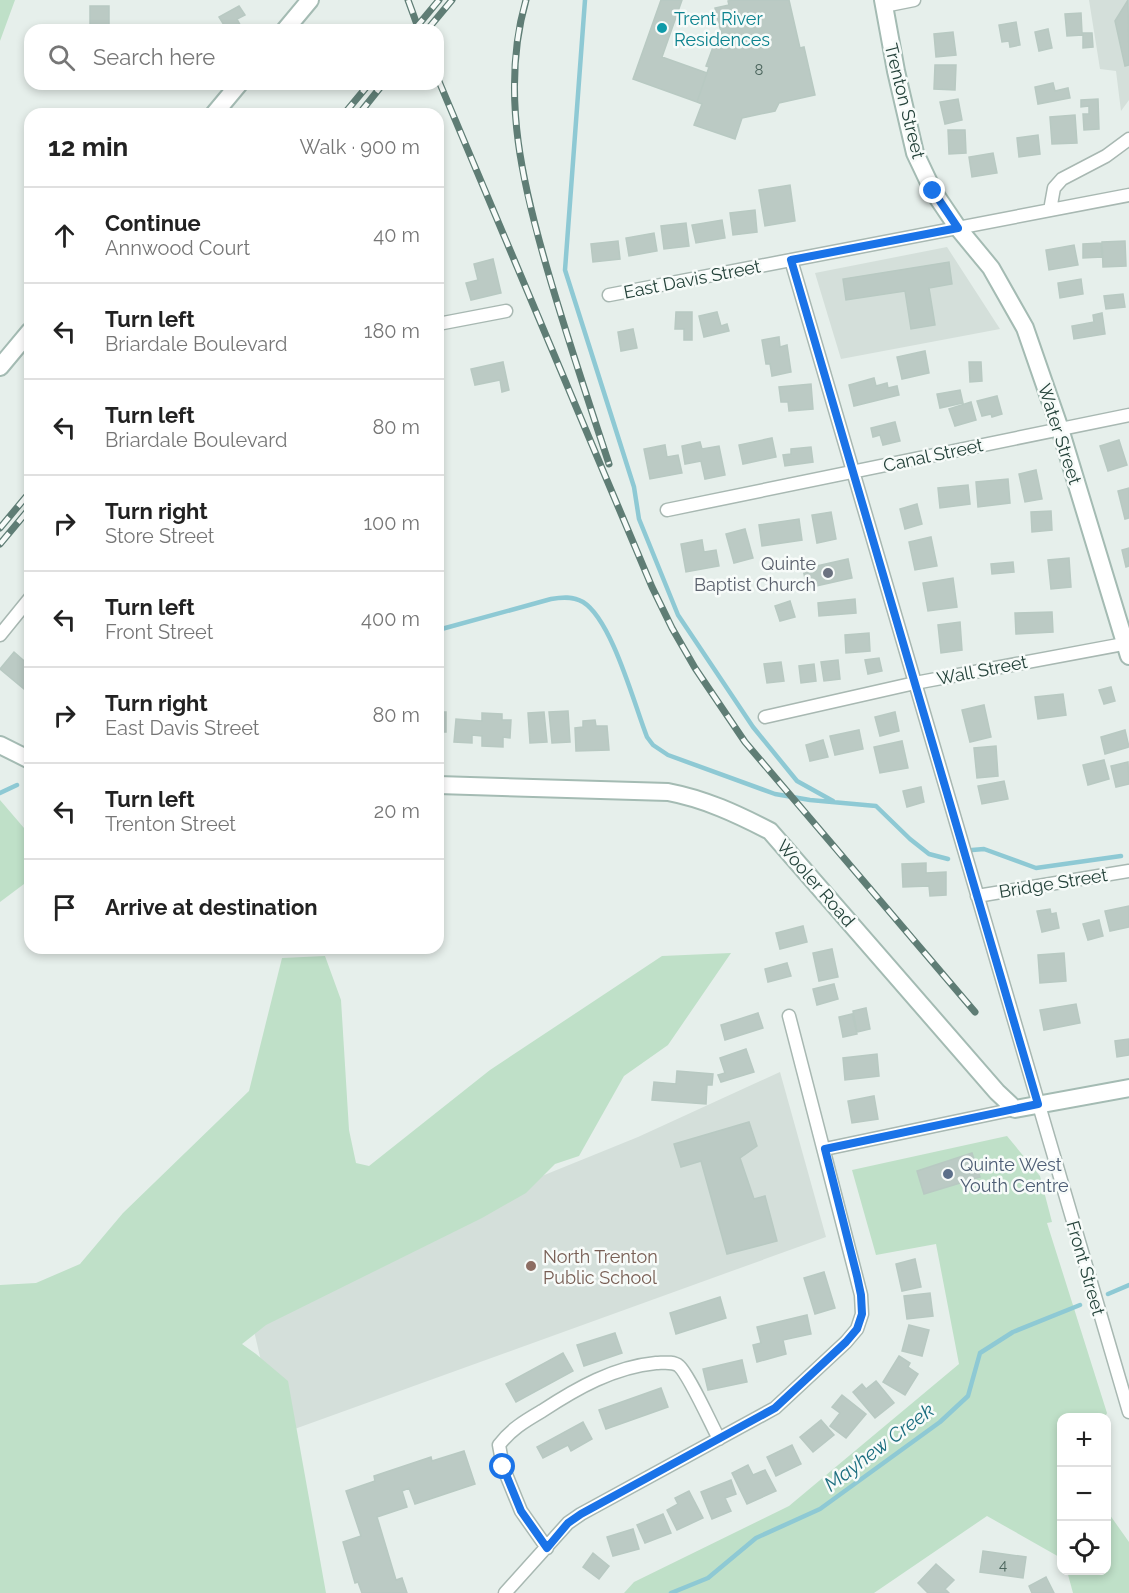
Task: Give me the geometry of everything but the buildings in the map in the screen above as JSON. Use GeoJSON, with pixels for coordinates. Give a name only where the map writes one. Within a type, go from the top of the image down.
{"type":"FeatureCollection","features":[{"type":"Feature","properties":{"kind":"street"},"geometry":{"type":"LineString","coordinates":[[290,24],[310,0]]}},
{"type":"Feature","properties":{"kind":"street"},"geometry":{"type":"LineString","coordinates":[[883,3],[914,0]]}},
{"type":"Feature","properties":{"kind":"street","name":"Trenton Street"},"geometry":{"type":"LineString","coordinates":[[883,3],[915,153],[933,191],[958,228]]}},
{"type":"Feature","properties":{"kind":"street"},"geometry":{"type":"LineString","coordinates":[[219,108],[234,90]]}},
{"type":"Feature","properties":{"kind":"street"},"geometry":{"type":"LineString","coordinates":[[1050,210],[1054,189],[1062,179],[1106,156],[1129,139]]}},
{"type":"Feature","properties":{"kind":"street","name":"East Davis Street"},"geometry":{"type":"LineString","coordinates":[[609,295],[1129,195]]}},
{"type":"Feature","properties":{"kind":"street","name":"Water Street"},"geometry":{"type":"LineString","coordinates":[[958,228],[991,268],[1025,328],[1060,429],[1128,647]]}},
{"type":"Feature","properties":{"kind":"street","name":"Front Street"},"geometry":{"type":"LineString","coordinates":[[791,260],[1129,1412]]}},
{"type":"Feature","properties":{"kind":"street"},"geometry":{"type":"LineString","coordinates":[[444,323],[506,311]]}},
{"type":"Feature","properties":{"kind":"street"},"geometry":{"type":"LineString","coordinates":[[0,367],[24,338]]}},
{"type":"Feature","properties":{"kind":"street","name":"Canal Street"},"geometry":{"type":"LineString","coordinates":[[668,510],[1129,415]]}},
{"type":"Feature","properties":{"kind":"street"},"geometry":{"type":"LineString","coordinates":[[0,634],[24,605]]}},
{"type":"Feature","properties":{"kind":"street","name":"Wall Street"},"geometry":{"type":"LineString","coordinates":[[765,717],[915,683],[1128,647]]}},
{"type":"Feature","properties":{"kind":"street"},"geometry":{"type":"LineString","coordinates":[[0,745],[24,757]]}},
{"type":"Feature","properties":{"kind":"street","name":"Wooler Road"},"geometry":{"type":"LineString","coordinates":[[444,785],[668,792],[702,800],[770,831],[997,1092],[1015,1109]]}},
{"type":"Feature","properties":{"kind":"street","name":"Bridge Street"},"geometry":{"type":"LineString","coordinates":[[977,896],[1129,871]]}},
{"type":"Feature","properties":{"kind":"street"},"geometry":{"type":"LineString","coordinates":[[505,1593],[568,1523],[775,1408],[857,1329],[862,1314],[861,1295],[789,1016]]}},
{"type":"Feature","properties":{"kind":"street"},"geometry":{"type":"LineString","coordinates":[[825,1149],[1038,1104],[1129,1088]]}},
{"type":"Feature","properties":{"kind":"street"},"geometry":{"type":"LineString","coordinates":[[547,1548],[521,1511],[503,1467],[499,1445],[515,1427],[568,1393],[635,1366],[671,1363],[678,1366],[686,1378],[719,1439]]}},
{"type":"Feature","properties":{"kind":"shaded area"},"geometry":{"type":"Polygon","coordinates":[[[1089,0],[1129,0],[1129,100],[1121,111],[1116,71],[1100,69],[1089,0]]]}},
{"type":"Feature","properties":{"kind":"shaded area"},"geometry":{"type":"Polygon","coordinates":[[[947,247],[1000,329],[841,359],[815,273],[947,247]]]}},
{"type":"Feature","properties":{"kind":"shaded area","name":"North Trenton Public School"},"geometry":{"type":"Polygon","coordinates":[[[780,1072],[826,1237],[278,1435],[246,1296],[638,1137],[780,1072]]]}},
{"type":"Feature","properties":{"kind":"green space"},"geometry":{"type":"Polygon","coordinates":[[[0,0],[15,0],[0,41],[0,0]]]}},
{"type":"Feature","properties":{"kind":"green space"},"geometry":{"type":"Polygon","coordinates":[[[0,800],[24,828],[24,884],[0,902],[0,800]]]}},
{"type":"Feature","properties":{"kind":"green space"},"geometry":{"type":"Polygon","coordinates":[[[731,953],[668,1045],[624,1076],[579,1156],[555,1164],[526,1193],[482,1218],[266,1325],[242,1344],[288,1381],[326,1593],[0,1593],[0,1285],[36,1283],[80,1264],[123,1213],[249,1091],[282,958],[325,956],[341,1000],[349,1130],[356,1163],[369,1166],[490,1070],[662,956],[731,953]]]}},
{"type":"Feature","properties":{"kind":"green space"},"geometry":{"type":"Polygon","coordinates":[[[1007,1136],[1040,1176],[1052,1222],[1047,1223],[1107,1413],[1057,1413],[1057,1556],[987,1516],[874,1593],[624,1593],[634,1582],[789,1506],[959,1364],[936,1244],[876,1255],[852,1170],[1007,1136]]]}},
{"type":"Feature","properties":{"kind":"green space"},"geometry":{"type":"Polygon","coordinates":[[[1111,1517],[1129,1542],[1129,1593],[1073,1593],[1068,1575],[1111,1575],[1111,1517]]]}},
{"type":"Feature","properties":{"kind":"waterway"},"geometry":{"type":"LineString","coordinates":[[585,0],[565,270],[634,487],[639,519],[678,615],[753,727],[797,781],[833,801]]}},
{"type":"Feature","properties":{"kind":"waterway"},"geometry":{"type":"LineString","coordinates":[[444,628],[551,599],[579,600],[594,612],[613,644],[647,737],[653,745],[668,755],[775,794],[810,800],[876,806],[929,854],[948,859]]}},
{"type":"Feature","properties":{"kind":"waterway"},"geometry":{"type":"LineString","coordinates":[[0,793],[17,785]]}},
{"type":"Feature","properties":{"kind":"waterway"},"geometry":{"type":"LineString","coordinates":[[972,850],[984,849],[1036,868],[1121,856]]}},
{"type":"Feature","properties":{"kind":"waterway","name":"Mayhew Creek"},"geometry":{"type":"LineString","coordinates":[[1108,1294],[1129,1285]]}},
{"type":"Feature","properties":{"kind":"waterway","name":"Mayhew Creek"},"geometry":{"type":"LineString","coordinates":[[671,1593],[708,1578],[756,1538],[820,1509],[940,1422],[968,1396],[980,1353],[1013,1332],[1080,1305]]}},
{"type":"Feature","properties":{"kind":"railway"},"geometry":{"type":"LineString","coordinates":[[408,0],[417,24]]}},
{"type":"Feature","properties":{"kind":"railway"},"geometry":{"type":"LineString","coordinates":[[419,24],[439,0]]}},
{"type":"Feature","properties":{"kind":"railway"},"geometry":{"type":"LineString","coordinates":[[432,24],[452,0]]}},
{"type":"Feature","properties":{"kind":"railway"},"geometry":{"type":"LineString","coordinates":[[526,0],[518,35],[515,71],[515,107],[524,178],[551,282],[609,464]]}},
{"type":"Feature","properties":{"kind":"railway"},"geometry":{"type":"LineString","coordinates":[[349,108],[364,90]]}},
{"type":"Feature","properties":{"kind":"railway"},"geometry":{"type":"LineString","coordinates":[[364,108],[378,90]]}},
{"type":"Feature","properties":{"kind":"railway"},"geometry":{"type":"LineString","coordinates":[[443,90],[652,587],[695,668],[745,742],[975,1012]]}},
{"type":"Feature","properties":{"kind":"railway"},"geometry":{"type":"LineString","coordinates":[[0,528],[24,499]]}},
{"type":"Feature","properties":{"kind":"railway"},"geometry":{"type":"LineString","coordinates":[[0,544],[24,515]]}},
{"type":"Feature","properties":{"kind":"place","name":"Trent River Residences"},"geometry":{"type":"Point","coordinates":[662,28]}},
{"type":"Feature","properties":{"kind":"place","name":"Quinte Baptist Church"},"geometry":{"type":"Point","coordinates":[828,573]}},
{"type":"Feature","properties":{"kind":"place","name":"Quinte West Youth Centre"},"geometry":{"type":"Point","coordinates":[948,1174]}},
{"type":"Feature","properties":{"kind":"place","name":"North Trenton Public School"},"geometry":{"type":"Point","coordinates":[531,1266]}},
{"type":"Feature","properties":{"kind":"route"},"geometry":{"type":"LineString","coordinates":[[503,1467],[521,1511],[547,1548],[568,1523],[581,1514],[775,1408],[846,1342],[857,1329],[862,1314],[857,1276],[825,1149],[1038,1104],[791,260],[958,228],[933,191]]}}]}
